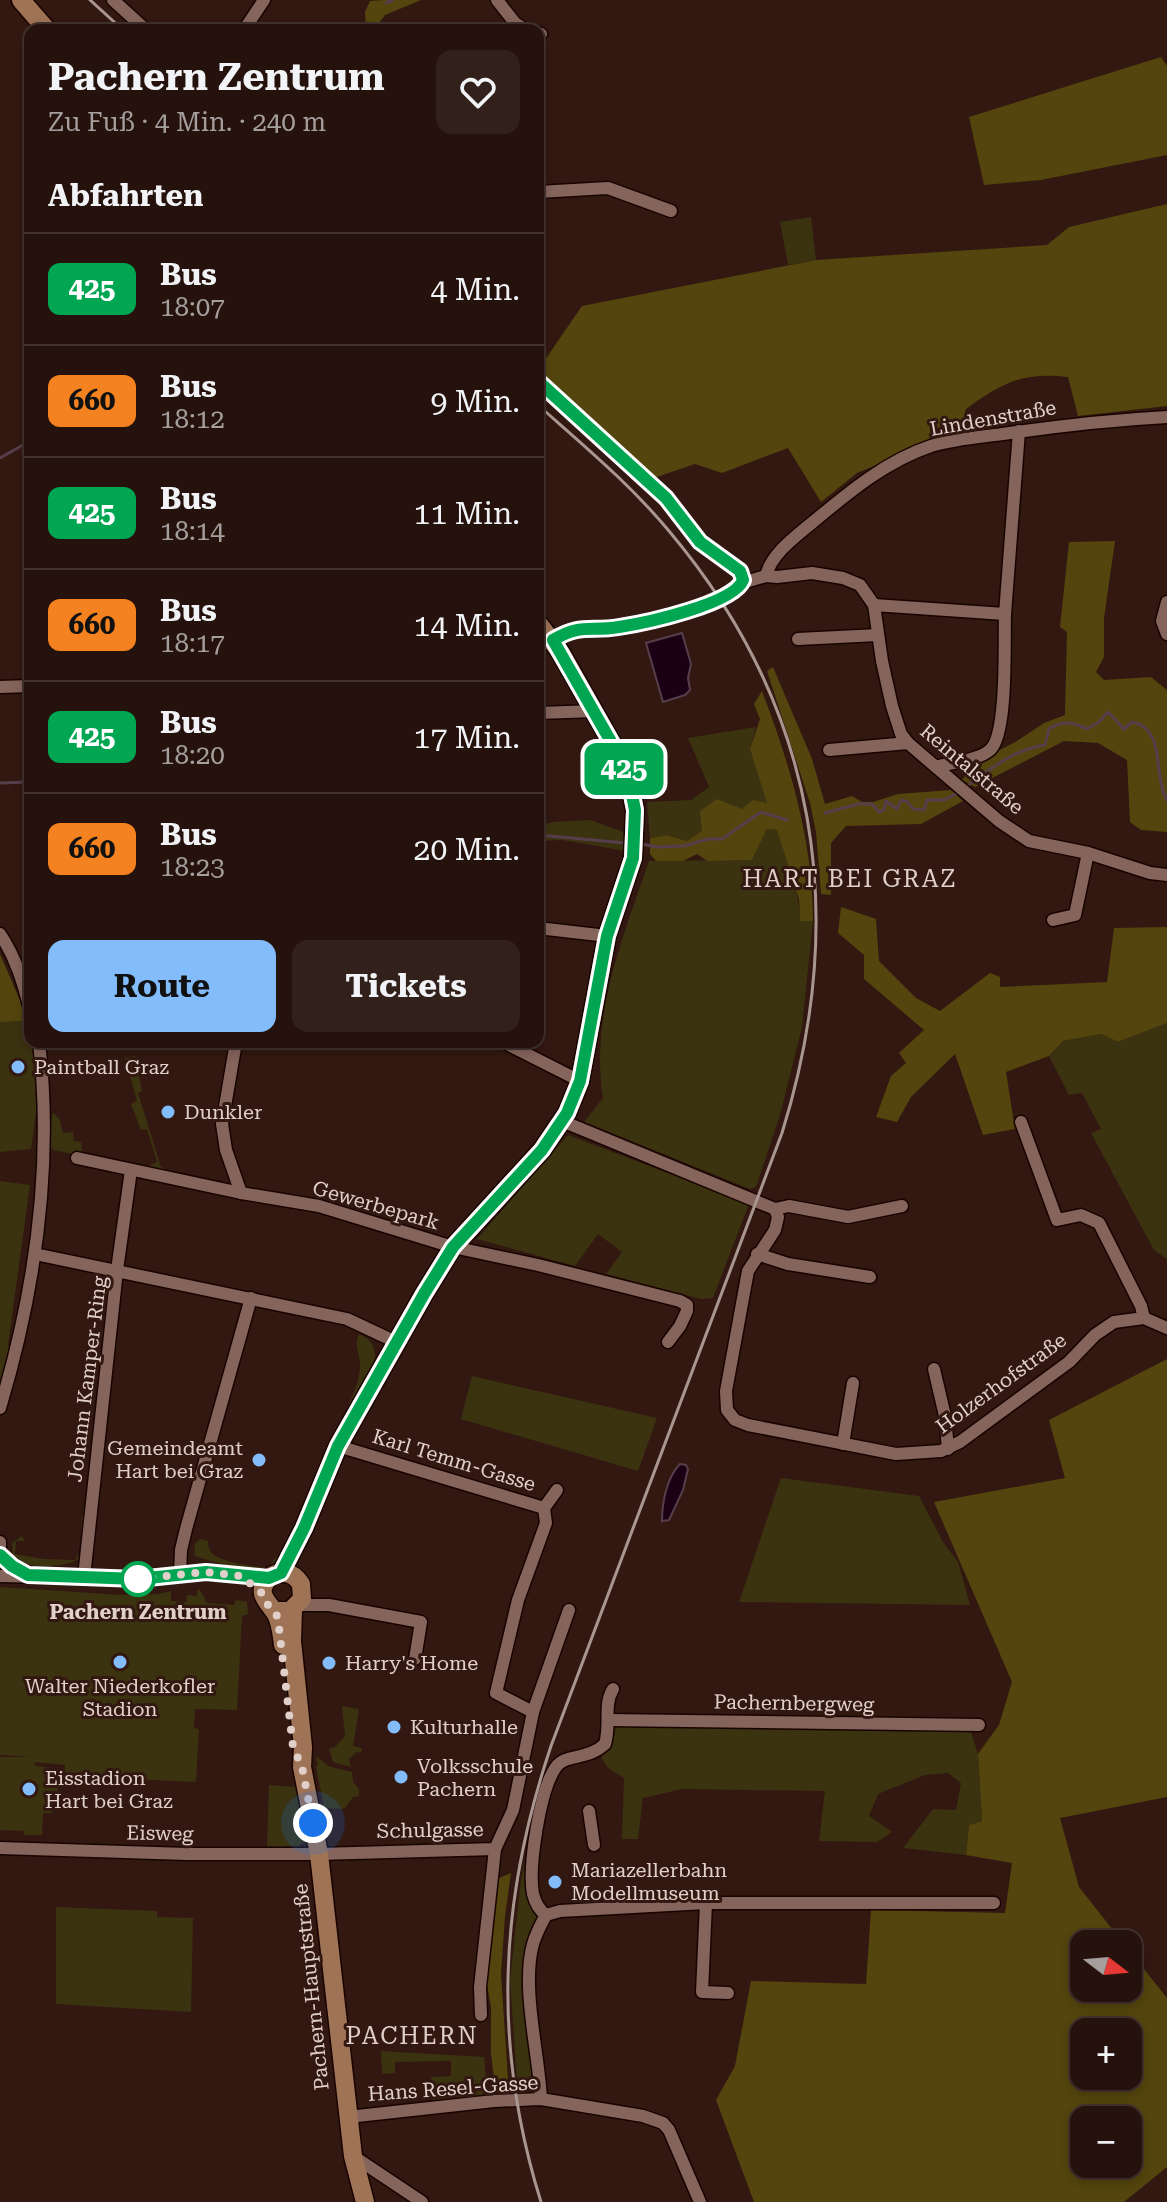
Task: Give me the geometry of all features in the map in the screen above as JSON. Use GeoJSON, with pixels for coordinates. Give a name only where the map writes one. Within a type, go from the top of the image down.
{"type":"FeatureCollection","features":[{"type":"Feature","properties":{"kind":"main road"},"geometry":{"type":"LineString","coordinates":[[21,0],[42,24]]}},
{"type":"Feature","properties":{"kind":"main road"},"geometry":{"type":"LineString","coordinates":[[285,1592],[304,1528],[338,1446],[396,1342],[453,1247],[542,1150],[562,1121],[580,1081],[607,936],[633,858],[635,810],[629,780],[596,711],[544,630]]}},
{"type":"Feature","properties":{"kind":"main road","name":"Pachern-Hauptstraße"},"geometry":{"type":"LineString","coordinates":[[285,1592],[285,1684],[293,1747],[302,1767],[319,1854],[353,2156],[365,2202]]}},
{"type":"Feature","properties":{"kind":"street"},"geometry":{"type":"LineString","coordinates":[[113,0],[139,24]]}},
{"type":"Feature","properties":{"kind":"street"},"geometry":{"type":"LineString","coordinates":[[497,0],[517,24]]}},
{"type":"Feature","properties":{"kind":"street"},"geometry":{"type":"LineString","coordinates":[[248,24],[262,1]]}},
{"type":"Feature","properties":{"kind":"street"},"geometry":{"type":"LineString","coordinates":[[544,191],[608,188],[671,211]]}},
{"type":"Feature","properties":{"kind":"street"},"geometry":{"type":"LineString","coordinates":[[544,386],[666,498],[700,542],[740,571],[742,583]]}},
{"type":"Feature","properties":{"kind":"street","name":"Lindenstraße"},"geometry":{"type":"LineString","coordinates":[[766,576],[768,566],[805,529],[892,464],[932,446],[1019,431],[1167,417]]}},
{"type":"Feature","properties":{"kind":"street"},"geometry":{"type":"LineString","coordinates":[[936,767],[985,754],[997,742],[1001,722],[1005,614],[1019,431]]}},
{"type":"Feature","properties":{"kind":"street"},"geometry":{"type":"LineString","coordinates":[[553,640],[575,629],[623,627],[692,609],[720,600],[737,590],[742,583],[766,576],[820,574],[843,578],[860,585],[874,605],[1005,614]]}},
{"type":"Feature","properties":{"kind":"street"},"geometry":{"type":"LineString","coordinates":[[1167,602],[1162,621],[1167,634]]}},
{"type":"Feature","properties":{"kind":"street","name":"Reintalstraße"},"geometry":{"type":"LineString","coordinates":[[874,605],[892,706],[901,734],[908,743],[999,821],[1029,841],[1088,853],[1150,873],[1167,875]]}},
{"type":"Feature","properties":{"kind":"street"},"geometry":{"type":"LineString","coordinates":[[798,639],[878,635]]}},
{"type":"Feature","properties":{"kind":"street"},"geometry":{"type":"LineString","coordinates":[[0,687],[24,686]]}},
{"type":"Feature","properties":{"kind":"street"},"geometry":{"type":"LineString","coordinates":[[544,713],[596,711]]}},
{"type":"Feature","properties":{"kind":"street"},"geometry":{"type":"LineString","coordinates":[[829,750],[908,743]]}},
{"type":"Feature","properties":{"kind":"street"},"geometry":{"type":"LineString","coordinates":[[1053,920],[1075,915],[1088,853]]}},
{"type":"Feature","properties":{"kind":"street"},"geometry":{"type":"LineString","coordinates":[[544,929],[607,936]]}},
{"type":"Feature","properties":{"kind":"street"},"geometry":{"type":"LineString","coordinates":[[0,934],[19,968],[24,987]]}},
{"type":"Feature","properties":{"kind":"street"},"geometry":{"type":"LineString","coordinates":[[0,1408],[17,1352],[35,1254],[45,1100],[40,1048]]}},
{"type":"Feature","properties":{"kind":"street"},"geometry":{"type":"LineString","coordinates":[[235,1048],[222,1124],[226,1150],[241,1193]]}},
{"type":"Feature","properties":{"kind":"street"},"geometry":{"type":"LineString","coordinates":[[515,1048],[580,1081]]}},
{"type":"Feature","properties":{"kind":"street"},"geometry":{"type":"LineString","coordinates":[[562,1121],[775,1209],[789,1206],[848,1217],[902,1206]]}},
{"type":"Feature","properties":{"kind":"street"},"geometry":{"type":"LineString","coordinates":[[1021,1122],[1057,1220],[1081,1215],[1099,1223],[1141,1306],[1144,1318],[1167,1328]]}},
{"type":"Feature","properties":{"kind":"street","name":"Gewerbepark"},"geometry":{"type":"LineString","coordinates":[[77,1158],[241,1193],[319,1206],[453,1247]]}},
{"type":"Feature","properties":{"kind":"street"},"geometry":{"type":"LineString","coordinates":[[35,1254],[117,1270],[131,1170]]}},
{"type":"Feature","properties":{"kind":"street","name":"Holzerhofstraße"},"geometry":{"type":"LineString","coordinates":[[775,1209],[778,1223],[751,1264],[746,1280],[726,1391],[727,1410],[735,1420],[748,1425],[896,1454],[948,1449],[1069,1362],[1095,1335],[1114,1322],[1144,1318]]}},
{"type":"Feature","properties":{"kind":"street"},"geometry":{"type":"LineString","coordinates":[[453,1247],[680,1301],[687,1305],[687,1311],[668,1342]]}},
{"type":"Feature","properties":{"kind":"street"},"geometry":{"type":"LineString","coordinates":[[757,1254],[788,1264],[870,1277]]}},
{"type":"Feature","properties":{"kind":"street","name":"Johann Kamper-Ring"},"geometry":{"type":"LineString","coordinates":[[84,1577],[117,1270],[347,1319],[396,1342]]}},
{"type":"Feature","properties":{"kind":"street"},"geometry":{"type":"LineString","coordinates":[[180,1574],[186,1529],[251,1298]]}},
{"type":"Feature","properties":{"kind":"street"},"geometry":{"type":"LineString","coordinates":[[934,1369],[945,1416],[948,1449]]}},
{"type":"Feature","properties":{"kind":"street"},"geometry":{"type":"LineString","coordinates":[[843,1444],[853,1383]]}},
{"type":"Feature","properties":{"kind":"street","name":"Karl Temm-Gasse"},"geometry":{"type":"LineString","coordinates":[[338,1446],[544,1508],[546,1523],[518,1600],[496,1693],[533,1712]]}},
{"type":"Feature","properties":{"kind":"street"},"geometry":{"type":"LineString","coordinates":[[544,1508],[557,1490]]}},
{"type":"Feature","properties":{"kind":"street"},"geometry":{"type":"LineString","coordinates":[[0,1542],[0,1553],[12,1566],[28,1575]]}},
{"type":"Feature","properties":{"kind":"street"},"geometry":{"type":"LineString","coordinates":[[0,1576],[138,1579],[206,1572],[241,1576],[329,1605],[421,1622],[415,1659]]}},
{"type":"Feature","properties":{"kind":"street","name":"Schulgasse"},"geometry":{"type":"LineString","coordinates":[[481,2015],[480,1987],[495,1849],[513,1810],[533,1712],[569,1610]]}},
{"type":"Feature","properties":{"kind":"street"},"geometry":{"type":"LineString","coordinates":[[546,1915],[540,1910],[533,1894],[534,1846],[547,1789],[557,1764],[565,1759],[589,1756],[605,1744],[609,1720],[607,1704],[613,1689]]}},
{"type":"Feature","properties":{"kind":"street","name":"Pachernbergweg"},"geometry":{"type":"LineString","coordinates":[[609,1720],[979,1725]]}},
{"type":"Feature","properties":{"kind":"street"},"geometry":{"type":"LineString","coordinates":[[589,1811],[594,1845]]}},
{"type":"Feature","properties":{"kind":"street","name":"Eisweg"},"geometry":{"type":"LineString","coordinates":[[0,1848],[319,1854]]}},
{"type":"Feature","properties":{"kind":"street","name":"Schulgasse"},"geometry":{"type":"LineString","coordinates":[[319,1854],[495,1849]]}},
{"type":"Feature","properties":{"kind":"street"},"geometry":{"type":"LineString","coordinates":[[706,1903],[702,1992],[728,1993]]}},
{"type":"Feature","properties":{"kind":"street"},"geometry":{"type":"LineString","coordinates":[[541,2099],[531,2002],[531,1959],[533,1944],[546,1915],[560,1911],[706,1903],[994,1903]]}},
{"type":"Feature","properties":{"kind":"street","name":"Hans Resel-Gasse"},"geometry":{"type":"LineString","coordinates":[[348,2117],[541,2099],[643,2116],[663,2123],[672,2135],[700,2202]]}},
{"type":"Feature","properties":{"kind":"street"},"geometry":{"type":"LineString","coordinates":[[353,2156],[422,2202]]}},
{"type":"Feature","properties":{"kind":"shaded area"},"geometry":{"type":"Polygon","coordinates":[[[421,0],[385,15],[378,24],[366,24],[365,12],[370,1],[421,0]]]}},
{"type":"Feature","properties":{"kind":"shaded area"},"geometry":{"type":"Polygon","coordinates":[[[1161,57],[1167,66],[1167,155],[1041,180],[984,185],[969,117],[1161,57]]]}},
{"type":"Feature","properties":{"kind":"shaded area"},"geometry":{"type":"Polygon","coordinates":[[[1167,204],[1167,406],[1078,416],[1068,377],[1038,376],[1013,381],[966,409],[961,430],[857,473],[821,502],[788,448],[722,473],[695,464],[642,482],[544,397],[544,361],[582,306],[816,260],[1047,245],[1069,227],[1167,204]]]}},
{"type":"Feature","properties":{"kind":"shaded area"},"geometry":{"type":"Polygon","coordinates":[[[811,217],[816,260],[788,265],[780,222],[811,217]]]}},
{"type":"Feature","properties":{"kind":"shaded area"},"geometry":{"type":"Polygon","coordinates":[[[1115,541],[1104,618],[1104,657],[1096,672],[1104,680],[1151,677],[1167,690],[1167,832],[1141,830],[1130,822],[1127,760],[1098,743],[1064,741],[975,787],[962,780],[975,763],[1044,723],[1065,715],[1067,632],[1060,627],[1069,542],[1115,541]]]}},
{"type":"Feature","properties":{"kind":"shaded area"},"geometry":{"type":"Polygon","coordinates":[[[682,633],[691,664],[688,678],[690,690],[685,695],[663,702],[646,643],[682,633]]]}},
{"type":"Feature","properties":{"kind":"shaded area"},"geometry":{"type":"Polygon","coordinates":[[[773,667],[812,759],[825,804],[852,796],[862,802],[873,802],[898,794],[951,790],[963,801],[921,824],[846,826],[831,843],[831,895],[821,894],[816,832],[810,803],[767,671],[773,667]]]}},
{"type":"Feature","properties":{"kind":"shaded area"},"geometry":{"type":"Polygon","coordinates":[[[762,691],[798,803],[809,861],[813,921],[800,921],[799,899],[777,830],[767,829],[752,860],[707,861],[697,854],[683,861],[656,861],[650,854],[650,838],[667,835],[687,841],[702,831],[700,811],[717,799],[742,809],[753,800],[767,803],[750,749],[760,719],[754,704],[762,691]]]}},
{"type":"Feature","properties":{"kind":"shaded area"},"geometry":{"type":"Polygon","coordinates":[[[756,727],[750,749],[768,803],[742,809],[687,841],[667,835],[650,838],[647,802],[691,800],[709,787],[688,738],[756,727]]]}},
{"type":"Feature","properties":{"kind":"shaded area"},"geometry":{"type":"Polygon","coordinates":[[[590,820],[627,833],[625,851],[563,840],[544,841],[544,824],[590,820]]]}},
{"type":"Feature","properties":{"kind":"shaded area"},"geometry":{"type":"Polygon","coordinates":[[[767,829],[777,830],[785,852],[795,886],[800,921],[813,921],[802,1027],[780,1115],[756,1187],[750,1189],[584,1122],[603,1098],[600,1068],[605,1007],[620,948],[649,861],[752,860],[767,829]]]}},
{"type":"Feature","properties":{"kind":"shaded area"},"geometry":{"type":"Polygon","coordinates":[[[841,907],[876,919],[879,961],[916,998],[940,1011],[990,973],[1000,977],[1000,987],[1107,982],[1114,928],[1167,927],[1167,1023],[1118,1042],[1101,1034],[1063,1041],[1049,1056],[1006,1072],[1015,1129],[983,1135],[955,1054],[911,1097],[897,1122],[876,1117],[891,1076],[906,1063],[899,1053],[924,1030],[864,979],[864,955],[838,933],[841,907]]]}},
{"type":"Feature","properties":{"kind":"shaded area"},"geometry":{"type":"Polygon","coordinates":[[[0,954],[24,1009],[24,1021],[0,1022],[0,954]]]}},
{"type":"Feature","properties":{"kind":"shaded area","name":"Paintball Graz"},"geometry":{"type":"Polygon","coordinates":[[[24,1021],[24,1048],[33,1048],[39,1091],[31,1149],[0,1152],[0,1022],[24,1021]]]}},
{"type":"Feature","properties":{"kind":"shaded area"},"geometry":{"type":"Polygon","coordinates":[[[1167,1023],[1167,1259],[1154,1250],[1091,1133],[1101,1129],[1082,1093],[1069,1095],[1049,1056],[1063,1041],[1101,1034],[1118,1042],[1167,1023]]]}},
{"type":"Feature","properties":{"kind":"shaded area"},"geometry":{"type":"Polygon","coordinates":[[[135,1056],[142,1091],[138,1093],[161,1167],[168,1173],[151,1168],[150,1165],[157,1162],[147,1129],[141,1130],[131,1104],[137,1101],[125,1058],[135,1056]]]}},
{"type":"Feature","properties":{"kind":"shaded area"},"geometry":{"type":"Polygon","coordinates":[[[54,1113],[60,1120],[63,1133],[73,1132],[74,1141],[81,1142],[82,1153],[94,1158],[53,1150],[49,1145],[54,1113]]]}},
{"type":"Feature","properties":{"kind":"shaded area"},"geometry":{"type":"Polygon","coordinates":[[[568,1135],[749,1204],[713,1298],[701,1299],[606,1274],[622,1252],[598,1234],[575,1266],[477,1239],[568,1135]]]}},
{"type":"Feature","properties":{"kind":"shaded area"},"geometry":{"type":"Polygon","coordinates":[[[0,1181],[30,1185],[8,1345],[12,1347],[0,1388],[0,1181]]]}},
{"type":"Feature","properties":{"kind":"shaded area"},"geometry":{"type":"Polygon","coordinates":[[[359,1334],[369,1340],[375,1359],[350,1411],[347,1410],[360,1371],[359,1334]]]}},
{"type":"Feature","properties":{"kind":"shaded area"},"geometry":{"type":"Polygon","coordinates":[[[1167,1359],[1167,1797],[1060,1818],[1079,1887],[1113,1930],[1070,1930],[1070,2002],[1142,2002],[1142,1967],[1167,1998],[1167,2167],[1124,2202],[754,2202],[716,2100],[735,2066],[751,1981],[866,1984],[871,1910],[1005,1913],[1012,1863],[966,1855],[969,1825],[982,1821],[978,1754],[999,1725],[1012,1682],[934,1502],[1065,1478],[1049,1420],[1167,1359]]]}},
{"type":"Feature","properties":{"kind":"shaded area"},"geometry":{"type":"Polygon","coordinates":[[[472,1376],[657,1418],[638,1471],[461,1419],[472,1376]]]}},
{"type":"Feature","properties":{"kind":"shaded area"},"geometry":{"type":"Polygon","coordinates":[[[680,1464],[688,1469],[683,1490],[669,1520],[662,1521],[666,1490],[680,1464]]]}},
{"type":"Feature","properties":{"kind":"shaded area"},"geometry":{"type":"Polygon","coordinates":[[[781,1478],[919,1496],[943,1542],[958,1562],[970,1605],[739,1602],[781,1478]]]}},
{"type":"Feature","properties":{"kind":"shaded area"},"geometry":{"type":"Polygon","coordinates":[[[85,1515],[80,1558],[73,1561],[65,1564],[37,1566],[13,1556],[12,1543],[22,1536],[25,1541],[16,1541],[15,1554],[75,1560],[80,1552],[82,1516],[85,1515]]]}},
{"type":"Feature","properties":{"kind":"shaded area"},"geometry":{"type":"Polygon","coordinates":[[[200,1539],[208,1541],[210,1551],[216,1556],[239,1564],[268,1567],[278,1555],[282,1556],[269,1569],[231,1566],[194,1555],[195,1544],[200,1539]]]}},
{"type":"Feature","properties":{"kind":"shaded area","name":"Walter Niederkofler Stadion"},"geometry":{"type":"Polygon","coordinates":[[[0,1587],[122,1595],[171,1591],[171,1601],[186,1602],[187,1595],[197,1596],[197,1590],[200,1590],[207,1603],[234,1605],[236,1600],[247,1602],[248,1614],[242,1616],[237,1710],[195,1709],[194,1728],[199,1729],[196,1782],[65,1776],[65,1765],[35,1762],[35,1766],[46,1767],[46,1777],[58,1778],[57,1801],[53,1801],[52,1813],[43,1813],[42,1835],[0,1830],[0,1757],[31,1757],[0,1755],[0,1587]]]}},
{"type":"Feature","properties":{"kind":"shaded area"},"geometry":{"type":"Polygon","coordinates":[[[342,1706],[359,1709],[353,1746],[362,1748],[361,1753],[357,1752],[349,1759],[351,1767],[333,1762],[329,1749],[345,1736],[342,1706]]]}},
{"type":"Feature","properties":{"kind":"shaded area"},"geometry":{"type":"Polygon","coordinates":[[[617,1723],[971,1732],[978,1754],[982,1821],[969,1825],[966,1855],[903,1848],[933,1809],[956,1810],[961,1783],[948,1773],[925,1775],[878,1794],[869,1816],[892,1832],[877,1842],[819,1841],[825,1791],[682,1789],[643,1798],[638,1839],[622,1839],[624,1778],[608,1768],[601,1757],[612,1745],[617,1723]]]}},
{"type":"Feature","properties":{"kind":"shaded area"},"geometry":{"type":"Polygon","coordinates":[[[316,1756],[328,1766],[352,1772],[359,1796],[353,1797],[344,1809],[324,1808],[316,1756]]]}},
{"type":"Feature","properties":{"kind":"shaded area"},"geometry":{"type":"Polygon","coordinates":[[[269,1785],[297,1787],[308,1838],[299,1846],[267,1847],[269,1785]]]}},
{"type":"Feature","properties":{"kind":"shaded area"},"geometry":{"type":"Polygon","coordinates":[[[537,1804],[531,1901],[537,1920],[530,1939],[536,2086],[521,2094],[521,2085],[517,2082],[510,1979],[521,1880],[537,1804]]]}},
{"type":"Feature","properties":{"kind":"shaded area"},"geometry":{"type":"Polygon","coordinates":[[[511,1873],[501,1974],[509,2094],[496,2094],[487,1985],[499,1878],[511,1873]]]}},
{"type":"Feature","properties":{"kind":"shaded area"},"geometry":{"type":"Polygon","coordinates":[[[56,1907],[157,1911],[157,1917],[193,1918],[191,2012],[56,2004],[56,1907]]]}},
{"type":"Feature","properties":{"kind":"shaded area"},"geometry":{"type":"Polygon","coordinates":[[[381,2051],[484,2057],[487,2093],[484,2098],[433,2101],[431,2077],[451,2076],[451,2061],[395,2062],[395,2073],[382,2074],[381,2051]]]}},
{"type":"Feature","properties":{"kind":"waterway"},"geometry":{"type":"LineString","coordinates":[[386,3],[393,0]]}},
{"type":"Feature","properties":{"kind":"waterway"},"geometry":{"type":"LineString","coordinates":[[0,458],[24,444]]}},
{"type":"Feature","properties":{"kind":"waterway"},"geometry":{"type":"LineString","coordinates":[[966,787],[1013,755],[1045,745],[1049,729],[1054,726],[1068,723],[1087,729],[1108,712],[1124,729],[1132,722],[1150,733],[1167,800]]}},
{"type":"Feature","properties":{"kind":"waterway"},"geometry":{"type":"LineString","coordinates":[[0,783],[24,782]]}},
{"type":"Feature","properties":{"kind":"waterway"},"geometry":{"type":"LineString","coordinates":[[825,813],[858,804],[872,804],[879,812],[884,810],[886,801],[897,809],[901,800],[908,802],[913,809],[924,810],[927,800],[944,800],[960,792]]}},
{"type":"Feature","properties":{"kind":"waterway"},"geometry":{"type":"LineString","coordinates":[[642,844],[684,846],[708,839],[722,839],[761,812],[787,820]]}},
{"type":"Feature","properties":{"kind":"waterway"},"geometry":{"type":"LineString","coordinates":[[544,836],[626,843]]}},
{"type":"Feature","properties":{"kind":"railway"},"geometry":{"type":"LineString","coordinates":[[90,0],[116,24]]}},
{"type":"Feature","properties":{"kind":"railway"},"geometry":{"type":"LineString","coordinates":[[541,2202],[525,2144],[509,2030],[508,1973],[512,1917],[521,1861],[551,1746],[782,1133],[803,1052],[814,972],[815,893],[807,817],[788,742],[759,669],[719,599],[669,531],[606,465],[544,410]]}},
{"type":"Feature","properties":{"kind":"bus line","name":"425"},"geometry":{"type":"LineString","coordinates":[[0,1555],[28,1575],[138,1579],[206,1572],[269,1578],[281,1573],[304,1528],[338,1446],[453,1247],[542,1150],[567,1113],[580,1081],[607,936],[633,858],[635,810],[629,780],[618,754],[553,640],[575,629],[623,627],[709,604],[737,590],[743,580],[740,571],[705,548],[666,498],[544,386]]}},
{"type":"Feature","properties":{"kind":"place","name":"Paintball Graz"},"geometry":{"type":"Point","coordinates":[18,1067]}},
{"type":"Feature","properties":{"kind":"place","name":"Dunkler"},"geometry":{"type":"Point","coordinates":[168,1112]}},
{"type":"Feature","properties":{"kind":"place","name":"Gemeindeamt Hart bei Graz"},"geometry":{"type":"Point","coordinates":[259,1460]}},
{"type":"Feature","properties":{"kind":"place","name":"Pachern Zentrum"},"geometry":{"type":"Point","coordinates":[138,1579]}},
{"type":"Feature","properties":{"kind":"place","name":"Walter Niederkofler Stadion"},"geometry":{"type":"Point","coordinates":[120,1662]}},
{"type":"Feature","properties":{"kind":"place","name":"Harry's Home"},"geometry":{"type":"Point","coordinates":[329,1663]}},
{"type":"Feature","properties":{"kind":"place","name":"Kulturhalle"},"geometry":{"type":"Point","coordinates":[394,1727]}},
{"type":"Feature","properties":{"kind":"place","name":"Volksschule Pachern"},"geometry":{"type":"Point","coordinates":[401,1777]}},
{"type":"Feature","properties":{"kind":"place","name":"Eisstadion Hart bei Graz"},"geometry":{"type":"Point","coordinates":[29,1789]}},
{"type":"Feature","properties":{"kind":"place","name":"Mariazellerbahn Modellmuseum"},"geometry":{"type":"Point","coordinates":[555,1882]}},
{"type":"Feature","properties":{"kind":"district","name":"HART BEI GRAZ"},"geometry":{"type":"Point","coordinates":[850,879]}},
{"type":"Feature","properties":{"kind":"district","name":"PACHERN"},"geometry":{"type":"Point","coordinates":[412,2036]}},
{"type":"Feature","properties":{"kind":"route"},"geometry":{"type":"LineString","coordinates":[[138,1579],[222,1573],[241,1576],[263,1594],[278,1619],[293,1747],[302,1767],[313,1823]]}}]}
